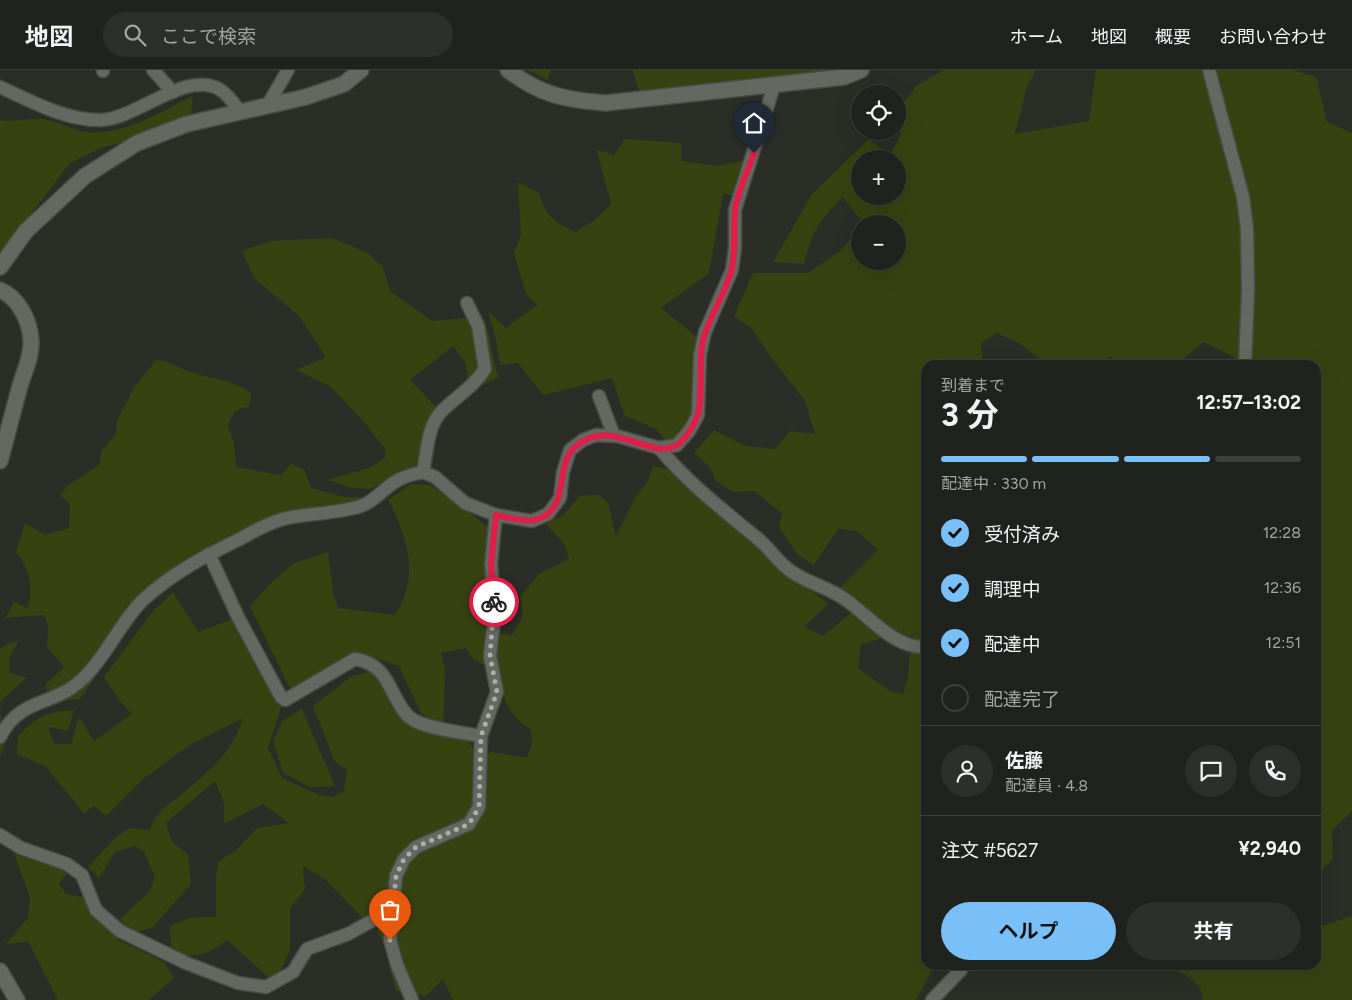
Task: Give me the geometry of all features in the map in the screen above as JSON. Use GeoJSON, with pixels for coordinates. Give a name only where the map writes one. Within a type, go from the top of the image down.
{"type":"FeatureCollection","features":[{"type":"Feature","properties":{"kind":"street"},"geometry":{"type":"LineString","coordinates":[[153,70],[173,92]]}},
{"type":"Feature","properties":{"kind":"street"},"geometry":{"type":"LineString","coordinates":[[267,106],[288,70]]}},
{"type":"Feature","properties":{"kind":"street"},"geometry":{"type":"LineString","coordinates":[[0,267],[26,231],[85,176],[137,143],[187,124],[306,97],[344,84],[361,70]]}},
{"type":"Feature","properties":{"kind":"street"},"geometry":{"type":"LineString","coordinates":[[508,70],[521,80],[569,100],[606,103],[844,77],[861,70]]}},
{"type":"Feature","properties":{"kind":"street"},"geometry":{"type":"LineString","coordinates":[[1209,70],[1245,213],[1248,291],[1246,360]]}},
{"type":"Feature","properties":{"kind":"street"},"geometry":{"type":"LineString","coordinates":[[0,87],[50,110],[101,120],[123,115],[190,85],[207,84],[220,89],[240,111]]}},
{"type":"Feature","properties":{"kind":"street"},"geometry":{"type":"LineString","coordinates":[[0,737],[8,722],[38,701],[69,691],[85,677],[99,661],[115,634],[144,600],[174,575],[209,554],[281,520],[362,506],[377,497],[395,481],[423,472],[435,477],[465,503],[496,515],[532,520],[548,514],[560,498],[563,472],[570,450],[583,440],[596,435],[614,436],[659,448],[677,445],[690,430],[698,416],[700,355],[705,332],[732,270],[735,248],[735,210],[774,86]]}},
{"type":"Feature","properties":{"kind":"street"},"geometry":{"type":"LineString","coordinates":[[0,290],[12,297],[19,306],[28,325],[31,341],[28,360],[0,461]]}},
{"type":"Feature","properties":{"kind":"street"},"geometry":{"type":"LineString","coordinates":[[423,472],[432,427],[440,413],[478,381],[485,369],[478,326],[467,303]]}},
{"type":"Feature","properties":{"kind":"street"},"geometry":{"type":"LineString","coordinates":[[599,396],[614,436]]}},
{"type":"Feature","properties":{"kind":"street"},"geometry":{"type":"LineString","coordinates":[[659,448],[670,462],[732,519],[759,539],[776,560],[794,573],[842,597],[887,634],[921,647]]}},
{"type":"Feature","properties":{"kind":"street"},"geometry":{"type":"LineString","coordinates":[[412,1000],[397,965],[390,940],[396,876],[404,859],[416,847],[469,824],[479,807],[481,736],[497,692],[490,656],[495,612],[491,564],[496,515]]}},
{"type":"Feature","properties":{"kind":"street"},"geometry":{"type":"LineString","coordinates":[[209,554],[238,616],[281,696],[285,700],[355,659],[362,660],[368,662],[384,674],[408,717],[427,725],[481,736]]}},
{"type":"Feature","properties":{"kind":"street"},"geometry":{"type":"LineString","coordinates":[[0,834],[21,848],[67,864],[82,875],[96,910],[120,931],[186,963],[238,983],[266,986],[293,972],[307,949],[348,934],[393,909]]}},
{"type":"Feature","properties":{"kind":"street"},"geometry":{"type":"LineString","coordinates":[[932,1000],[961,970]]}},
{"type":"Feature","properties":{"kind":"street"},"geometry":{"type":"LineString","coordinates":[[0,971],[17,1000]]}},
{"type":"Feature","properties":{"kind":"green space"},"geometry":{"type":"Polygon","coordinates":[[[527,70],[551,70],[548,80],[527,70]]]}},
{"type":"Feature","properties":{"kind":"green space"},"geometry":{"type":"Polygon","coordinates":[[[633,70],[859,70],[640,95],[633,70]]]}},
{"type":"Feature","properties":{"kind":"green space"},"geometry":{"type":"Polygon","coordinates":[[[944,70],[1036,70],[1027,87],[1015,134],[1089,121],[1096,70],[1293,70],[1316,77],[1327,122],[1352,133],[1352,811],[1332,831],[1333,859],[1321,871],[1321,360],[1237,360],[1203,342],[1183,360],[1113,360],[1111,357],[1105,360],[1041,360],[1019,343],[997,333],[981,343],[983,360],[921,360],[921,640],[890,628],[834,594],[878,550],[857,531],[838,529],[814,565],[798,555],[779,527],[782,513],[754,491],[733,492],[716,481],[710,467],[694,453],[714,430],[746,446],[775,449],[790,431],[815,434],[805,401],[752,329],[734,316],[753,273],[808,273],[840,251],[851,238],[851,270],[906,270],[906,215],[857,215],[843,197],[822,220],[810,243],[804,264],[773,262],[812,194],[851,156],[851,205],[906,205],[906,150],[893,150],[898,140],[906,140],[906,99],[916,86],[944,70]]]}},
{"type":"Feature","properties":{"kind":"green space"},"geometry":{"type":"Polygon","coordinates":[[[193,95],[191,113],[150,135],[101,148],[70,163],[0,255],[0,120],[42,119],[81,131],[100,132],[128,127],[168,109],[193,95]]]}},
{"type":"Feature","properties":{"kind":"green space"},"geometry":{"type":"Polygon","coordinates":[[[625,139],[681,143],[681,161],[718,166],[754,158],[743,199],[723,193],[709,273],[661,308],[704,343],[700,421],[669,444],[656,429],[625,416],[612,378],[543,395],[518,363],[500,365],[496,340],[488,311],[506,328],[537,305],[526,294],[514,252],[521,235],[518,182],[539,193],[544,208],[551,217],[575,232],[595,220],[611,204],[597,150],[614,155],[625,139]]]}},
{"type":"Feature","properties":{"kind":"green space"},"geometry":{"type":"Polygon","coordinates":[[[868,140],[883,150],[858,150],[868,140]]]}},
{"type":"Feature","properties":{"kind":"green space"},"geometry":{"type":"Polygon","coordinates":[[[332,238],[368,253],[383,267],[390,291],[432,321],[465,318],[473,306],[480,313],[488,329],[499,377],[479,387],[468,378],[465,362],[453,346],[410,380],[442,413],[432,451],[418,466],[402,470],[371,489],[353,488],[327,480],[369,468],[385,458],[386,450],[364,422],[330,386],[296,370],[326,357],[299,316],[254,278],[242,251],[270,241],[332,238]]]}},
{"type":"Feature","properties":{"kind":"green space"},"geometry":{"type":"Polygon","coordinates":[[[156,360],[172,364],[196,374],[231,383],[251,393],[250,406],[235,411],[228,425],[234,443],[236,467],[281,475],[291,464],[305,470],[311,488],[345,497],[362,497],[335,510],[283,515],[228,537],[167,573],[80,699],[63,701],[48,706],[46,684],[64,667],[47,647],[48,625],[44,615],[5,618],[14,602],[27,608],[29,601],[29,578],[24,564],[16,552],[25,523],[45,535],[69,528],[70,504],[60,496],[67,486],[99,465],[102,450],[116,434],[117,420],[135,386],[156,360]]]}},
{"type":"Feature","properties":{"kind":"green space"},"geometry":{"type":"Polygon","coordinates":[[[653,466],[683,472],[804,585],[828,604],[804,627],[823,636],[851,613],[887,637],[861,644],[858,668],[888,690],[903,695],[908,677],[910,648],[921,652],[921,970],[932,970],[916,1000],[453,1000],[443,979],[426,996],[396,991],[385,948],[374,922],[365,921],[326,880],[303,866],[305,890],[290,908],[290,950],[275,983],[227,940],[213,949],[200,954],[187,955],[171,951],[170,926],[189,918],[216,917],[216,875],[219,861],[235,851],[257,828],[289,823],[263,804],[224,824],[224,803],[215,781],[166,823],[172,841],[188,855],[191,884],[152,928],[130,933],[120,919],[149,892],[155,877],[144,852],[135,846],[115,852],[99,878],[88,867],[115,838],[129,828],[150,830],[156,817],[163,809],[202,777],[219,760],[233,742],[243,718],[190,745],[143,779],[106,816],[94,806],[84,813],[45,766],[17,754],[18,736],[43,716],[74,710],[68,731],[48,727],[54,744],[71,744],[79,717],[94,741],[132,714],[119,700],[104,677],[154,610],[173,592],[198,632],[236,618],[282,705],[268,747],[282,778],[319,795],[333,797],[344,791],[347,770],[335,762],[313,706],[352,676],[372,671],[409,716],[434,733],[469,742],[478,757],[492,752],[527,758],[532,744],[531,730],[511,712],[502,691],[499,672],[474,660],[466,648],[441,653],[445,669],[443,728],[421,713],[399,666],[357,652],[293,695],[250,606],[271,583],[294,563],[328,552],[333,592],[338,608],[395,615],[403,601],[409,572],[406,543],[388,500],[411,484],[430,485],[461,505],[488,528],[492,540],[496,579],[503,614],[500,634],[512,635],[523,616],[520,597],[540,573],[569,559],[565,545],[546,524],[563,515],[580,496],[599,495],[608,503],[616,537],[637,495],[648,481],[653,466]]]}},
{"type":"Feature","properties":{"kind":"green space"},"geometry":{"type":"Polygon","coordinates":[[[19,640],[9,658],[9,673],[27,677],[0,702],[0,649],[19,640]]]}},
{"type":"Feature","properties":{"kind":"green space"},"geometry":{"type":"Polygon","coordinates":[[[0,702],[1,722],[6,741],[0,756],[0,702]]]}},
{"type":"Feature","properties":{"kind":"green space"},"geometry":{"type":"Polygon","coordinates":[[[302,709],[335,786],[310,787],[283,773],[273,741],[282,721],[302,709]]]}},
{"type":"Feature","properties":{"kind":"green space"},"geometry":{"type":"Polygon","coordinates":[[[14,854],[69,871],[59,883],[66,894],[87,898],[93,916],[120,941],[163,961],[174,978],[148,1000],[58,1000],[28,941],[5,945],[28,918],[30,897],[14,854]]]}},
{"type":"Feature","properties":{"kind":"green space"},"geometry":{"type":"Polygon","coordinates":[[[1352,916],[1352,1000],[1203,1000],[1199,987],[1189,978],[1175,970],[1321,970],[1321,926],[1352,916]]]}},
{"type":"Feature","properties":{"kind":"way so far"},"geometry":{"type":"LineString","coordinates":[[390,940],[396,876],[404,859],[416,847],[469,824],[479,807],[481,736],[497,692],[490,656],[495,612],[494,602]]}},
{"type":"Feature","properties":{"kind":"route"},"geometry":{"type":"LineString","coordinates":[[494,602],[491,564],[496,515],[532,520],[548,514],[560,498],[563,472],[570,450],[583,440],[596,435],[618,436],[659,448],[677,445],[690,430],[698,416],[700,355],[705,332],[732,270],[735,248],[735,210],[754,153]]}}]}
